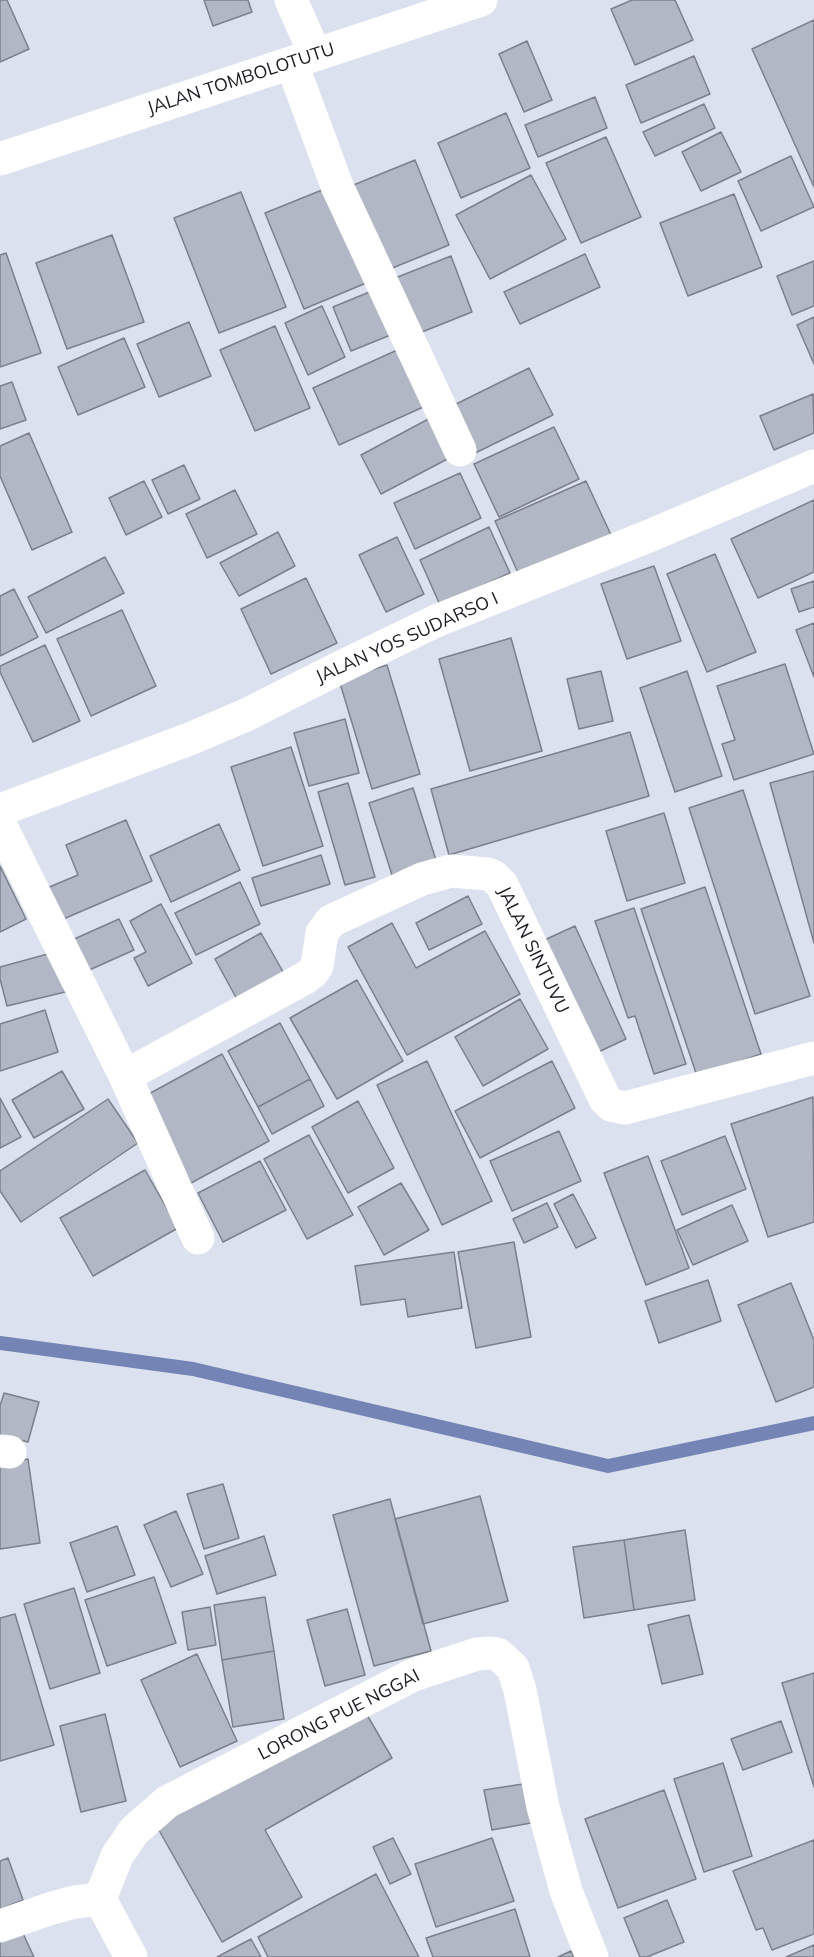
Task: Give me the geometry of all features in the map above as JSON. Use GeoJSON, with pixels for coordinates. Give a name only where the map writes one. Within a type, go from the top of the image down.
{"type":"FeatureCollection","features":[{"type":"Feature","properties":{"kind":"street"},"geometry":{"type":"LineString","coordinates":[[291,0],[337,186],[460,450]]}},
{"type":"Feature","properties":{"kind":"street","name":"JALAN TOMBOLOTUTU"},"geometry":{"type":"LineString","coordinates":[[0,159],[481,0]]}},
{"type":"Feature","properties":{"kind":"street","name":"JALAN YOS SUDARSO I"},"geometry":{"type":"LineString","coordinates":[[0,810],[192,738],[246,715],[436,621],[649,536],[814,466]]}},
{"type":"Feature","properties":{"kind":"street"},"geometry":{"type":"LineString","coordinates":[[0,824],[125,1076],[198,1238]]}},
{"type":"Feature","properties":{"kind":"street","name":"JALAN SINTUVU"},"geometry":{"type":"LineString","coordinates":[[125,1076],[313,972],[317,966],[322,933],[331,921],[422,879],[451,871],[488,874],[502,885],[605,1099],[611,1105],[625,1108],[814,1058]]}},
{"type":"Feature","properties":{"kind":"street","name":"LORONG PUE NGGAI"},"geometry":{"type":"LineString","coordinates":[[100,1899],[117,1856],[134,1831],[168,1802],[413,1675],[477,1654],[490,1653],[498,1654],[513,1668],[520,1690],[543,1807],[566,1891],[592,1957]]}},
{"type":"Feature","properties":{"kind":"street"},"geometry":{"type":"LineString","coordinates":[[0,1926],[52,1908],[100,1899],[131,1957]]}},
{"type":"Feature","properties":{"kind":"building"},"geometry":{"type":"Polygon","coordinates":[[[0,0],[7,0],[29,49],[0,62],[0,0]]]}},
{"type":"Feature","properties":{"kind":"building"},"geometry":{"type":"Polygon","coordinates":[[[204,0],[248,0],[252,12],[213,26],[204,0]]]}},
{"type":"Feature","properties":{"kind":"building"},"geometry":{"type":"Polygon","coordinates":[[[632,0],[675,0],[693,40],[635,65],[611,9],[632,0]]]}},
{"type":"Feature","properties":{"kind":"building"},"geometry":{"type":"Polygon","coordinates":[[[814,20],[814,187],[752,49],[814,20]]]}},
{"type":"Feature","properties":{"kind":"building"},"geometry":{"type":"Polygon","coordinates":[[[527,41],[552,100],[524,112],[499,54],[527,41]]]}},
{"type":"Feature","properties":{"kind":"building"},"geometry":{"type":"Polygon","coordinates":[[[694,56],[710,94],[641,123],[626,85],[694,56]]]}},
{"type":"Feature","properties":{"kind":"building"},"geometry":{"type":"Polygon","coordinates":[[[595,97],[607,128],[538,157],[525,125],[595,97]]]}},
{"type":"Feature","properties":{"kind":"building"},"geometry":{"type":"Polygon","coordinates":[[[704,104],[715,128],[655,156],[643,132],[704,104]]]}},
{"type":"Feature","properties":{"kind":"building"},"geometry":{"type":"Polygon","coordinates":[[[506,113],[530,168],[461,198],[438,143],[506,113]]]}},
{"type":"Feature","properties":{"kind":"building"},"geometry":{"type":"Polygon","coordinates":[[[721,132],[741,172],[701,191],[682,152],[721,132]]]}},
{"type":"Feature","properties":{"kind":"building"},"geometry":{"type":"Polygon","coordinates":[[[606,137],[641,217],[581,243],[546,163],[606,137]]]}},
{"type":"Feature","properties":{"kind":"building"},"geometry":{"type":"Polygon","coordinates":[[[791,156],[814,207],[761,231],[738,181],[791,156]]]}},
{"type":"Feature","properties":{"kind":"building"},"geometry":{"type":"Polygon","coordinates":[[[415,160],[449,245],[385,271],[351,186],[415,160]]]}},
{"type":"Feature","properties":{"kind":"building"},"geometry":{"type":"Polygon","coordinates":[[[531,175],[566,239],[490,279],[456,215],[531,175]]]}},
{"type":"Feature","properties":{"kind":"building"},"geometry":{"type":"Polygon","coordinates":[[[332,186],[371,281],[304,309],[265,213],[332,186]]]}},
{"type":"Feature","properties":{"kind":"building"},"geometry":{"type":"Polygon","coordinates":[[[241,192],[286,307],[219,333],[174,218],[241,192]]]}},
{"type":"Feature","properties":{"kind":"building"},"geometry":{"type":"Polygon","coordinates":[[[734,194],[762,267],[688,296],[660,223],[734,194]]]}},
{"type":"Feature","properties":{"kind":"building"},"geometry":{"type":"Polygon","coordinates":[[[112,235],[144,322],[67,349],[36,263],[112,235]]]}},
{"type":"Feature","properties":{"kind":"building"},"geometry":{"type":"Polygon","coordinates":[[[6,253],[41,353],[0,367],[0,255],[6,253]]]}},
{"type":"Feature","properties":{"kind":"building"},"geometry":{"type":"Polygon","coordinates":[[[585,254],[600,287],[520,324],[504,292],[585,254]]]}},
{"type":"Feature","properties":{"kind":"building"},"geometry":{"type":"Polygon","coordinates":[[[451,256],[472,312],[412,336],[390,280],[451,256]]]}},
{"type":"Feature","properties":{"kind":"building"},"geometry":{"type":"Polygon","coordinates":[[[814,261],[814,306],[792,315],[777,276],[814,261]]]}},
{"type":"Feature","properties":{"kind":"building"},"geometry":{"type":"Polygon","coordinates":[[[379,288],[398,332],[351,351],[333,307],[379,288]]]}},
{"type":"Feature","properties":{"kind":"building"},"geometry":{"type":"Polygon","coordinates":[[[322,306],[345,357],[308,375],[285,323],[322,306]]]}},
{"type":"Feature","properties":{"kind":"building"},"geometry":{"type":"Polygon","coordinates":[[[814,317],[814,364],[797,325],[814,317]]]}},
{"type":"Feature","properties":{"kind":"building"},"geometry":{"type":"Polygon","coordinates":[[[189,322],[211,376],[159,397],[137,344],[189,322]]]}},
{"type":"Feature","properties":{"kind":"building"},"geometry":{"type":"Polygon","coordinates":[[[275,326],[310,408],[255,431],[220,350],[275,326]]]}},
{"type":"Feature","properties":{"kind":"building"},"geometry":{"type":"Polygon","coordinates":[[[124,338],[145,387],[78,415],[58,367],[124,338]]]}},
{"type":"Feature","properties":{"kind":"building"},"geometry":{"type":"Polygon","coordinates":[[[404,347],[430,404],[339,445],[313,388],[404,347]]]}},
{"type":"Feature","properties":{"kind":"building"},"geometry":{"type":"Polygon","coordinates":[[[529,368],[553,415],[467,457],[444,410],[529,368]]]}},
{"type":"Feature","properties":{"kind":"building"},"geometry":{"type":"Polygon","coordinates":[[[12,382],[26,420],[0,429],[0,386],[12,382]]]}},
{"type":"Feature","properties":{"kind":"building"},"geometry":{"type":"Polygon","coordinates":[[[813,394],[814,433],[774,450],[760,416],[813,394]]]}},
{"type":"Feature","properties":{"kind":"building"},"geometry":{"type":"Polygon","coordinates":[[[434,416],[455,455],[381,494],[361,455],[434,416]]]}},
{"type":"Feature","properties":{"kind":"building"},"geometry":{"type":"Polygon","coordinates":[[[554,427],[579,479],[499,517],[474,464],[554,427]]]}},
{"type":"Feature","properties":{"kind":"building"},"geometry":{"type":"Polygon","coordinates":[[[29,433],[72,532],[32,550],[0,476],[0,446],[29,433]]]}},
{"type":"Feature","properties":{"kind":"building"},"geometry":{"type":"Polygon","coordinates":[[[184,465],[200,499],[168,514],[152,480],[184,465]]]}},
{"type":"Feature","properties":{"kind":"building"},"geometry":{"type":"Polygon","coordinates":[[[460,473],[481,518],[415,549],[394,503],[460,473]]]}},
{"type":"Feature","properties":{"kind":"building"},"geometry":{"type":"Polygon","coordinates":[[[144,481],[162,517],[126,535],[109,498],[144,481]]]}},
{"type":"Feature","properties":{"kind":"building"},"geometry":{"type":"Polygon","coordinates":[[[586,481],[611,535],[519,575],[495,521],[586,481]]]}},
{"type":"Feature","properties":{"kind":"building"},"geometry":{"type":"Polygon","coordinates":[[[235,490],[257,534],[207,558],[186,514],[235,490]]]}},
{"type":"Feature","properties":{"kind":"building"},"geometry":{"type":"Polygon","coordinates":[[[814,500],[814,572],[758,598],[731,539],[814,500]]]}},
{"type":"Feature","properties":{"kind":"building"},"geometry":{"type":"Polygon","coordinates":[[[489,527],[510,573],[440,605],[420,560],[489,527]]]}},
{"type":"Feature","properties":{"kind":"building"},"geometry":{"type":"Polygon","coordinates":[[[278,532],[295,566],[239,596],[220,563],[278,532]]]}},
{"type":"Feature","properties":{"kind":"building"},"geometry":{"type":"Polygon","coordinates":[[[397,537],[424,594],[386,612],[359,555],[397,537]]]}},
{"type":"Feature","properties":{"kind":"building"},"geometry":{"type":"Polygon","coordinates":[[[715,554],[756,652],[707,672],[667,574],[715,554]]]}},
{"type":"Feature","properties":{"kind":"building"},"geometry":{"type":"Polygon","coordinates":[[[105,557],[124,593],[46,633],[28,597],[105,557]]]}},
{"type":"Feature","properties":{"kind":"building"},"geometry":{"type":"Polygon","coordinates":[[[654,566],[681,641],[627,659],[601,584],[654,566]]]}},
{"type":"Feature","properties":{"kind":"building"},"geometry":{"type":"Polygon","coordinates":[[[306,578],[337,643],[271,674],[241,609],[306,578]]]}},
{"type":"Feature","properties":{"kind":"building"},"geometry":{"type":"Polygon","coordinates":[[[814,581],[814,607],[799,612],[791,589],[814,581]]]}},
{"type":"Feature","properties":{"kind":"building"},"geometry":{"type":"Polygon","coordinates":[[[14,589],[38,637],[0,656],[0,596],[14,589]]]}},
{"type":"Feature","properties":{"kind":"building"},"geometry":{"type":"Polygon","coordinates":[[[122,610],[156,686],[91,716],[57,639],[122,610]]]}},
{"type":"Feature","properties":{"kind":"building"},"geometry":{"type":"Polygon","coordinates":[[[814,623],[814,677],[796,630],[814,623]]]}},
{"type":"Feature","properties":{"kind":"building"},"geometry":{"type":"Polygon","coordinates":[[[511,638],[542,751],[470,771],[439,659],[511,638]]]}},
{"type":"Feature","properties":{"kind":"building"},"geometry":{"type":"Polygon","coordinates":[[[45,645],[80,721],[33,742],[0,672],[0,666],[45,645]]]}},
{"type":"Feature","properties":{"kind":"building"},"geometry":{"type":"Polygon","coordinates":[[[785,664],[814,754],[734,780],[722,744],[735,740],[717,686],[785,664]]]}},
{"type":"Feature","properties":{"kind":"building"},"geometry":{"type":"Polygon","coordinates":[[[387,665],[420,774],[372,789],[339,680],[387,665]]]}},
{"type":"Feature","properties":{"kind":"building"},"geometry":{"type":"Polygon","coordinates":[[[601,671],[613,721],[579,729],[567,679],[601,671]]]}},
{"type":"Feature","properties":{"kind":"building"},"geometry":{"type":"Polygon","coordinates":[[[687,671],[722,776],[675,792],[640,688],[687,671]]]}},
{"type":"Feature","properties":{"kind":"building"},"geometry":{"type":"Polygon","coordinates":[[[345,719],[359,773],[309,786],[294,733],[345,719]]]}},
{"type":"Feature","properties":{"kind":"building"},"geometry":{"type":"Polygon","coordinates":[[[630,732],[649,796],[449,855],[431,789],[630,732]]]}},
{"type":"Feature","properties":{"kind":"building"},"geometry":{"type":"Polygon","coordinates":[[[291,747],[323,846],[263,866],[231,767],[291,747]]]}},
{"type":"Feature","properties":{"kind":"building"},"geometry":{"type":"Polygon","coordinates":[[[814,771],[814,943],[770,783],[814,771]]]}},
{"type":"Feature","properties":{"kind":"building"},"geometry":{"type":"Polygon","coordinates":[[[348,783],[375,877],[345,885],[318,792],[348,783]]]}},
{"type":"Feature","properties":{"kind":"building"},"geometry":{"type":"Polygon","coordinates":[[[413,788],[436,860],[392,875],[369,803],[413,788]]]}},
{"type":"Feature","properties":{"kind":"building"},"geometry":{"type":"Polygon","coordinates":[[[743,790],[810,996],[755,1014],[689,808],[743,790]]]}},
{"type":"Feature","properties":{"kind":"building"},"geometry":{"type":"Polygon","coordinates":[[[664,813],[685,883],[627,901],[606,831],[664,813]]]}},
{"type":"Feature","properties":{"kind":"building"},"geometry":{"type":"Polygon","coordinates":[[[126,820],[152,881],[61,920],[47,888],[78,875],[66,845],[126,820]]]}},
{"type":"Feature","properties":{"kind":"building"},"geometry":{"type":"Polygon","coordinates":[[[219,824],[240,870],[171,902],[150,856],[219,824]]]}},
{"type":"Feature","properties":{"kind":"building"},"geometry":{"type":"Polygon","coordinates":[[[321,855],[330,884],[261,906],[252,878],[321,855]]]}},
{"type":"Feature","properties":{"kind":"building"},"geometry":{"type":"Polygon","coordinates":[[[0,866],[26,919],[0,932],[0,866]]]}},
{"type":"Feature","properties":{"kind":"building"},"geometry":{"type":"Polygon","coordinates":[[[240,882],[260,924],[196,955],[175,913],[240,882]]]}},
{"type":"Feature","properties":{"kind":"building"},"geometry":{"type":"Polygon","coordinates":[[[705,887],[761,1054],[697,1076],[641,909],[705,887]]]}},
{"type":"Feature","properties":{"kind":"building"},"geometry":{"type":"Polygon","coordinates":[[[468,896],[482,924],[429,950],[416,923],[468,896]]]}},
{"type":"Feature","properties":{"kind":"building"},"geometry":{"type":"Polygon","coordinates":[[[161,904],[192,963],[148,986],[134,958],[146,952],[130,921],[161,904]]]}},
{"type":"Feature","properties":{"kind":"building"},"geometry":{"type":"Polygon","coordinates":[[[634,908],[686,1064],[654,1074],[635,1016],[628,1018],[595,921],[634,908]]]}},
{"type":"Feature","properties":{"kind":"building"},"geometry":{"type":"Polygon","coordinates":[[[119,919],[134,950],[87,971],[72,940],[119,919]]]}},
{"type":"Feature","properties":{"kind":"building"},"geometry":{"type":"Polygon","coordinates":[[[392,923],[416,968],[485,931],[520,994],[407,1055],[348,947],[392,923]]]}},
{"type":"Feature","properties":{"kind":"building"},"geometry":{"type":"Polygon","coordinates":[[[575,926],[626,1039],[592,1055],[540,942],[575,926]]]}},
{"type":"Feature","properties":{"kind":"building"},"geometry":{"type":"Polygon","coordinates":[[[261,933],[286,977],[239,1003],[215,959],[261,933]]]}},
{"type":"Feature","properties":{"kind":"building"},"geometry":{"type":"Polygon","coordinates":[[[55,952],[65,992],[7,1006],[0,979],[0,967],[55,952]]]}},
{"type":"Feature","properties":{"kind":"building"},"geometry":{"type":"Polygon","coordinates":[[[357,980],[403,1061],[337,1099],[290,1018],[357,980]]]}},
{"type":"Feature","properties":{"kind":"building"},"geometry":{"type":"Polygon","coordinates":[[[520,999],[548,1049],[483,1086],[455,1037],[520,999]]]}},
{"type":"Feature","properties":{"kind":"building"},"geometry":{"type":"Polygon","coordinates":[[[45,1010],[58,1052],[0,1071],[0,1024],[45,1010]]]}},
{"type":"Feature","properties":{"kind":"building"},"geometry":{"type":"Polygon","coordinates":[[[280,1023],[310,1079],[258,1107],[228,1051],[280,1023]]]}},
{"type":"Feature","properties":{"kind":"building"},"geometry":{"type":"Polygon","coordinates":[[[222,1054],[269,1141],[191,1183],[145,1096],[222,1054]]]}},
{"type":"Feature","properties":{"kind":"building"},"geometry":{"type":"Polygon","coordinates":[[[427,1061],[492,1201],[442,1225],[377,1085],[427,1061]]]}},
{"type":"Feature","properties":{"kind":"building"},"geometry":{"type":"Polygon","coordinates":[[[552,1061],[575,1108],[480,1158],[455,1111],[552,1061]]]}},
{"type":"Feature","properties":{"kind":"building"},"geometry":{"type":"Polygon","coordinates":[[[62,1071],[84,1109],[34,1138],[12,1100],[62,1071]]]}},
{"type":"Feature","properties":{"kind":"building"},"geometry":{"type":"Polygon","coordinates":[[[310,1079],[324,1106],[272,1134],[258,1107],[310,1079]]]}},
{"type":"Feature","properties":{"kind":"building"},"geometry":{"type":"Polygon","coordinates":[[[813,1097],[814,1222],[768,1237],[731,1124],[813,1097]]]}},
{"type":"Feature","properties":{"kind":"building"},"geometry":{"type":"Polygon","coordinates":[[[0,1098],[21,1137],[0,1148],[0,1098]]]}},
{"type":"Feature","properties":{"kind":"building"},"geometry":{"type":"Polygon","coordinates":[[[108,1099],[138,1143],[21,1222],[0,1191],[0,1171],[108,1099]]]}},
{"type":"Feature","properties":{"kind":"building"},"geometry":{"type":"Polygon","coordinates":[[[358,1101],[394,1168],[348,1193],[312,1127],[358,1101]]]}},
{"type":"Feature","properties":{"kind":"building"},"geometry":{"type":"Polygon","coordinates":[[[559,1131],[581,1181],[512,1211],[490,1161],[559,1131]]]}},
{"type":"Feature","properties":{"kind":"building"},"geometry":{"type":"Polygon","coordinates":[[[309,1135],[353,1215],[307,1239],[264,1159],[309,1135]]]}},
{"type":"Feature","properties":{"kind":"building"},"geometry":{"type":"Polygon","coordinates":[[[725,1136],[746,1189],[682,1215],[661,1161],[725,1136]]]}},
{"type":"Feature","properties":{"kind":"building"},"geometry":{"type":"Polygon","coordinates":[[[648,1156],[689,1268],[646,1285],[604,1173],[648,1156]]]}},
{"type":"Feature","properties":{"kind":"building"},"geometry":{"type":"Polygon","coordinates":[[[260,1161],[286,1210],[223,1242],[198,1193],[260,1161]]]}},
{"type":"Feature","properties":{"kind":"building"},"geometry":{"type":"Polygon","coordinates":[[[145,1170],[178,1228],[93,1276],[60,1218],[145,1170]]]}},
{"type":"Feature","properties":{"kind":"building"},"geometry":{"type":"Polygon","coordinates":[[[401,1183],[429,1230],[384,1255],[358,1207],[401,1183]]]}},
{"type":"Feature","properties":{"kind":"building"},"geometry":{"type":"Polygon","coordinates":[[[573,1194],[596,1238],[576,1248],[554,1204],[573,1194]]]}},
{"type":"Feature","properties":{"kind":"building"},"geometry":{"type":"Polygon","coordinates":[[[547,1203],[558,1227],[524,1243],[513,1219],[547,1203]]]}},
{"type":"Feature","properties":{"kind":"building"},"geometry":{"type":"Polygon","coordinates":[[[732,1205],[748,1241],[693,1265],[677,1230],[732,1205]]]}},
{"type":"Feature","properties":{"kind":"building"},"geometry":{"type":"Polygon","coordinates":[[[514,1242],[531,1337],[476,1348],[458,1252],[514,1242]]]}},
{"type":"Feature","properties":{"kind":"building"},"geometry":{"type":"Polygon","coordinates":[[[454,1252],[462,1308],[408,1317],[405,1299],[361,1305],[355,1266],[454,1252]]]}},
{"type":"Feature","properties":{"kind":"building"},"geometry":{"type":"Polygon","coordinates":[[[708,1280],[721,1321],[659,1343],[645,1301],[708,1280]]]}},
{"type":"Feature","properties":{"kind":"building"},"geometry":{"type":"Polygon","coordinates":[[[791,1283],[814,1340],[814,1387],[776,1402],[738,1305],[791,1283]]]}},
{"type":"Feature","properties":{"kind":"building"},"geometry":{"type":"Polygon","coordinates":[[[4,1393],[39,1402],[28,1442],[0,1435],[0,1406],[4,1393]]]}},
{"type":"Feature","properties":{"kind":"building"},"geometry":{"type":"Polygon","coordinates":[[[28,1459],[40,1543],[0,1549],[0,1464],[28,1459]]]}},
{"type":"Feature","properties":{"kind":"building"},"geometry":{"type":"Polygon","coordinates":[[[223,1484],[239,1538],[204,1549],[187,1494],[223,1484]]]}},
{"type":"Feature","properties":{"kind":"building"},"geometry":{"type":"Polygon","coordinates":[[[480,1496],[508,1601],[423,1624],[395,1519],[480,1496]]]}},
{"type":"Feature","properties":{"kind":"building"},"geometry":{"type":"Polygon","coordinates":[[[390,1499],[431,1651],[374,1666],[333,1515],[390,1499]]]}},
{"type":"Feature","properties":{"kind":"building"},"geometry":{"type":"Polygon","coordinates":[[[176,1511],[203,1574],[171,1587],[144,1525],[176,1511]]]}},
{"type":"Feature","properties":{"kind":"building"},"geometry":{"type":"Polygon","coordinates":[[[117,1526],[135,1575],[87,1592],[70,1543],[117,1526]]]}},
{"type":"Feature","properties":{"kind":"building"},"geometry":{"type":"Polygon","coordinates":[[[685,1530],[695,1600],[634,1610],[624,1540],[685,1530]]]}},
{"type":"Feature","properties":{"kind":"building"},"geometry":{"type":"Polygon","coordinates":[[[264,1536],[276,1575],[217,1594],[205,1556],[264,1536]]]}},
{"type":"Feature","properties":{"kind":"building"},"geometry":{"type":"Polygon","coordinates":[[[624,1540],[634,1610],[584,1618],[573,1547],[624,1540]]]}},
{"type":"Feature","properties":{"kind":"building"},"geometry":{"type":"Polygon","coordinates":[[[154,1577],[176,1643],[107,1666],[85,1600],[154,1577]]]}},
{"type":"Feature","properties":{"kind":"building"},"geometry":{"type":"Polygon","coordinates":[[[74,1588],[100,1673],[50,1689],[24,1604],[74,1588]]]}},
{"type":"Feature","properties":{"kind":"building"},"geometry":{"type":"Polygon","coordinates":[[[265,1597],[274,1651],[222,1660],[214,1605],[265,1597]]]}},
{"type":"Feature","properties":{"kind":"building"},"geometry":{"type":"Polygon","coordinates":[[[210,1607],[216,1645],[188,1650],[182,1612],[210,1607]]]}},
{"type":"Feature","properties":{"kind":"building"},"geometry":{"type":"Polygon","coordinates":[[[347,1609],[365,1675],[325,1686],[307,1620],[347,1609]]]}},
{"type":"Feature","properties":{"kind":"building"},"geometry":{"type":"Polygon","coordinates":[[[15,1614],[54,1745],[0,1761],[0,1618],[15,1614]]]}},
{"type":"Feature","properties":{"kind":"building"},"geometry":{"type":"Polygon","coordinates":[[[689,1615],[703,1674],[662,1684],[648,1625],[689,1615]]]}},
{"type":"Feature","properties":{"kind":"building"},"geometry":{"type":"Polygon","coordinates":[[[274,1651],[284,1719],[233,1727],[222,1660],[274,1651]]]}},
{"type":"Feature","properties":{"kind":"building"},"geometry":{"type":"Polygon","coordinates":[[[197,1654],[237,1741],[180,1767],[141,1680],[197,1654]]]}},
{"type":"Feature","properties":{"kind":"building"},"geometry":{"type":"Polygon","coordinates":[[[814,1673],[814,1787],[782,1683],[814,1673]]]}},
{"type":"Feature","properties":{"kind":"building"},"geometry":{"type":"Polygon","coordinates":[[[363,1708],[392,1758],[265,1830],[302,1897],[222,1942],[156,1825],[363,1708]]]}},
{"type":"Feature","properties":{"kind":"building"},"geometry":{"type":"Polygon","coordinates":[[[105,1714],[126,1801],[81,1812],[60,1726],[105,1714]]]}},
{"type":"Feature","properties":{"kind":"building"},"geometry":{"type":"Polygon","coordinates":[[[781,1721],[792,1752],[743,1770],[731,1739],[781,1721]]]}},
{"type":"Feature","properties":{"kind":"building"},"geometry":{"type":"Polygon","coordinates":[[[723,1763],[752,1856],[704,1872],[674,1779],[723,1763]]]}},
{"type":"Feature","properties":{"kind":"building"},"geometry":{"type":"Polygon","coordinates":[[[523,1784],[531,1823],[492,1830],[484,1790],[523,1784]]]}},
{"type":"Feature","properties":{"kind":"building"},"geometry":{"type":"Polygon","coordinates":[[[664,1790],[696,1879],[618,1908],[585,1819],[664,1790]]]}},
{"type":"Feature","properties":{"kind":"building"},"geometry":{"type":"Polygon","coordinates":[[[393,1838],[411,1874],[390,1884],[373,1847],[393,1838]]]}},
{"type":"Feature","properties":{"kind":"building"},"geometry":{"type":"Polygon","coordinates":[[[492,1838],[514,1901],[436,1927],[415,1864],[492,1838]]]}},
{"type":"Feature","properties":{"kind":"building"},"geometry":{"type":"Polygon","coordinates":[[[814,1840],[814,1934],[772,1950],[763,1928],[756,1930],[733,1871],[814,1840]]]}},
{"type":"Feature","properties":{"kind":"building"},"geometry":{"type":"Polygon","coordinates":[[[8,1858],[23,1900],[0,1909],[0,1861],[8,1858]]]}},
{"type":"Feature","properties":{"kind":"building"},"geometry":{"type":"Polygon","coordinates":[[[376,1874],[419,1957],[268,1957],[258,1937],[376,1874]]]}},
{"type":"Feature","properties":{"kind":"building"},"geometry":{"type":"Polygon","coordinates":[[[667,1900],[684,1942],[647,1957],[640,1957],[624,1918],[667,1900]]]}},
{"type":"Feature","properties":{"kind":"building"},"geometry":{"type":"Polygon","coordinates":[[[515,1909],[530,1957],[433,1957],[426,1938],[515,1909]]]}},
{"type":"Feature","properties":{"kind":"building"},"geometry":{"type":"Polygon","coordinates":[[[20,1927],[34,1957],[0,1957],[0,1937],[20,1927]]]}},
{"type":"Feature","properties":{"kind":"building"},"geometry":{"type":"Polygon","coordinates":[[[251,1939],[261,1957],[217,1957],[251,1939]]]}},
{"type":"Feature","properties":{"kind":"building"},"geometry":{"type":"Polygon","coordinates":[[[814,1945],[814,1957],[786,1957],[814,1945]]]}},
{"type":"Feature","properties":{"kind":"building"},"geometry":{"type":"Polygon","coordinates":[[[571,1951],[574,1957],[558,1957],[571,1951]]]}},
{"type":"Feature","properties":{"kind":"waterway"},"geometry":{"type":"LineString","coordinates":[[0,1343],[193,1369],[608,1466],[814,1423]]}}]}
